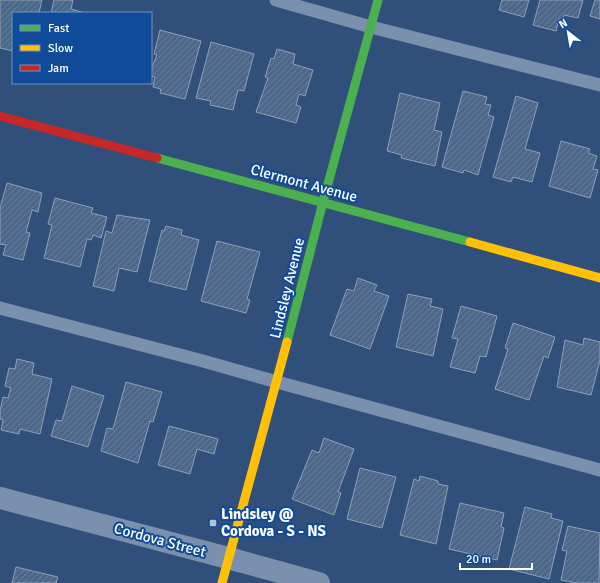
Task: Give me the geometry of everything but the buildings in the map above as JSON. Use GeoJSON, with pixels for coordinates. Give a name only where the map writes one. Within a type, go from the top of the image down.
{"type":"FeatureCollection","features":[{"type":"Feature","properties":{"kind":"street","name":"Lindsley Avenue"},"geometry":{"type":"LineString","coordinates":[[222,583],[378,0]]}},
{"type":"Feature","properties":{"kind":"street","name":"Clermont Avenue"},"geometry":{"type":"LineString","coordinates":[[0,116],[600,278]]}},
{"type":"Feature","properties":{"kind":"street","name":"Cordova Street"},"geometry":{"type":"LineString","coordinates":[[0,498],[319,583]]}},
{"type":"Feature","properties":{"kind":"lane"},"geometry":{"type":"LineString","coordinates":[[276,0],[371,27],[600,85]]}},
{"type":"Feature","properties":{"kind":"lane"},"geometry":{"type":"LineString","coordinates":[[0,308],[203,361],[600,470]]}},
{"type":"Feature","properties":{"kind":"traffic: fast"},"geometry":{"type":"LineString","coordinates":[[287,342],[323,202],[378,0]]}},
{"type":"Feature","properties":{"kind":"traffic: fast"},"geometry":{"type":"LineString","coordinates":[[157,158],[470,242]]}},
{"type":"Feature","properties":{"kind":"traffic: slow"},"geometry":{"type":"LineString","coordinates":[[470,242],[600,278]]}},
{"type":"Feature","properties":{"kind":"traffic: slow"},"geometry":{"type":"LineString","coordinates":[[222,583],[287,342]]}},
{"type":"Feature","properties":{"kind":"traffic: jam"},"geometry":{"type":"LineString","coordinates":[[0,116],[157,158]]}},
{"type":"Feature","properties":{"kind":"place","name":"Lindsley @ Cordova - S - NS"},"geometry":{"type":"Point","coordinates":[213,523]}}]}
